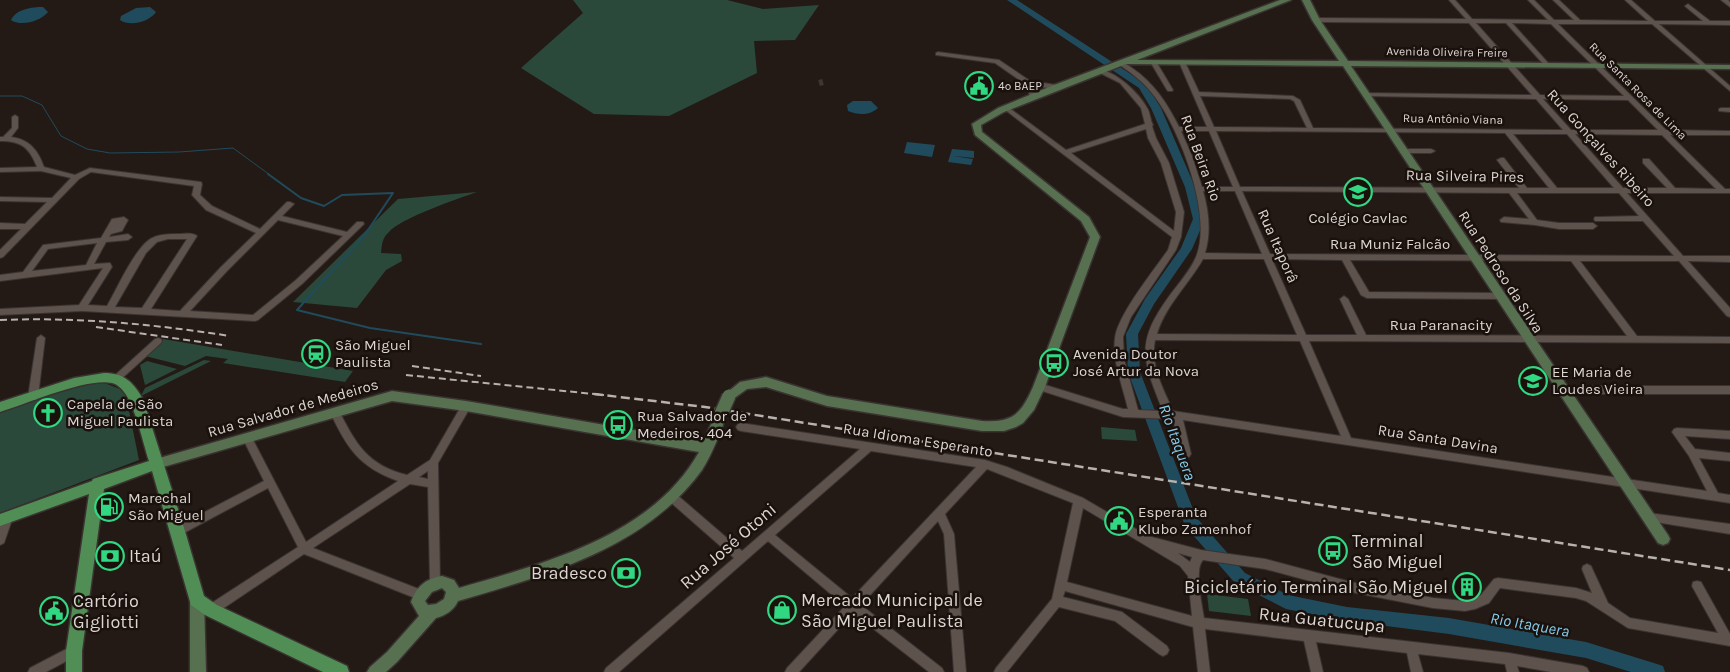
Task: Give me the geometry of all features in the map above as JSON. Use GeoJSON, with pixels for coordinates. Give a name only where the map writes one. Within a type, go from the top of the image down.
{"type":"FeatureCollection","features":[{"type":"Feature","properties":{"kind":"main road"},"geometry":{"type":"LineString","coordinates":[[1267,8],[1282,0]]}},
{"type":"Feature","properties":{"kind":"main road"},"geometry":{"type":"LineString","coordinates":[[374,672],[392,658],[431,613],[444,608],[453,596],[543,568],[600,545],[640,522],[672,497],[690,475],[707,448],[729,396],[744,385],[766,382],[827,401],[994,427],[1008,425],[1020,419],[1030,407],[1039,387],[1090,254],[1094,237],[1089,224],[1080,215],[977,132],[978,122],[1057,87],[1287,0]]}},
{"type":"Feature","properties":{"kind":"main road"},"geometry":{"type":"LineString","coordinates":[[1239,19],[1303,1]]}},
{"type":"Feature","properties":{"kind":"main road","name":"Rua Pedroso da Silva"},"geometry":{"type":"LineString","coordinates":[[1303,1],[1561,390],[1663,539]]}},
{"type":"Feature","properties":{"kind":"main road","name":"Avenida Oliveira Freire"},"geometry":{"type":"LineString","coordinates":[[1123,62],[1730,67]]}},
{"type":"Feature","properties":{"kind":"main road"},"geometry":{"type":"LineString","coordinates":[[1,407],[99,378],[116,379],[130,387],[136,398],[178,531],[197,600],[198,672]]}},
{"type":"Feature","properties":{"kind":"main road","name":"Rua Salvador de Medeiros"},"geometry":{"type":"LineString","coordinates":[[4,518],[156,464],[392,396],[466,406],[707,448]]}},
{"type":"Feature","properties":{"kind":"main road"},"geometry":{"type":"LineString","coordinates":[[74,672],[74,651],[98,484]]}},
{"type":"Feature","properties":{"kind":"main road"},"geometry":{"type":"LineString","coordinates":[[431,613],[424,612],[420,608],[420,595],[435,583],[449,585],[453,596]]}},
{"type":"Feature","properties":{"kind":"main road"},"geometry":{"type":"LineString","coordinates":[[197,600],[211,610],[341,672]]}},
{"type":"Feature","properties":{"kind":"street","name":"Rua Gonçalves Ribeiro"},"geometry":{"type":"LineString","coordinates":[[1452,0],[1730,314]]}},
{"type":"Feature","properties":{"kind":"street","name":"Rua Santa Rosa de Lima"},"geometry":{"type":"LineString","coordinates":[[1530,0],[1727,191],[1730,198]]}},
{"type":"Feature","properties":{"kind":"street"},"geometry":{"type":"LineString","coordinates":[[1556,0],[1579,22]]}},
{"type":"Feature","properties":{"kind":"street"},"geometry":{"type":"LineString","coordinates":[[1628,0],[1730,89]]}},
{"type":"Feature","properties":{"kind":"street"},"geometry":{"type":"LineString","coordinates":[[1724,0],[1730,5]]}},
{"type":"Feature","properties":{"kind":"street"},"geometry":{"type":"LineString","coordinates":[[1688,6],[1709,23]]}},
{"type":"Feature","properties":{"kind":"street"},"geometry":{"type":"LineString","coordinates":[[1316,20],[1730,23]]}},
{"type":"Feature","properties":{"kind":"street"},"geometry":{"type":"LineString","coordinates":[[1507,21],[1548,66]]}},
{"type":"Feature","properties":{"kind":"street"},"geometry":{"type":"LineString","coordinates":[[938,54],[997,62],[1028,83],[1057,87]]}},
{"type":"Feature","properties":{"kind":"street","name":"Rua Beira Rio"},"geometry":{"type":"LineString","coordinates":[[1123,62],[1156,94],[1176,129],[1200,189],[1206,225],[1200,256],[1160,318],[1151,337],[1149,348],[1152,370],[1186,454]]}},
{"type":"Feature","properties":{"kind":"street","name":"Rua Itaporâ"},"geometry":{"type":"LineString","coordinates":[[1182,62],[1348,441]]}},
{"type":"Feature","properties":{"kind":"street"},"geometry":{"type":"LineString","coordinates":[[1158,63],[1170,90]]}},
{"type":"Feature","properties":{"kind":"street"},"geometry":{"type":"LineString","coordinates":[[1102,70],[1116,78],[1130,90],[1144,108],[1152,138],[1165,163],[1178,204],[1179,221],[1177,237],[1167,260],[1127,316],[1120,338],[1120,360],[1137,414]]}},
{"type":"Feature","properties":{"kind":"street"},"geometry":{"type":"LineString","coordinates":[[1028,83],[1033,98]]}},
{"type":"Feature","properties":{"kind":"street"},"geometry":{"type":"LineString","coordinates":[[1195,94],[1294,98],[1312,130]]}},
{"type":"Feature","properties":{"kind":"street"},"geometry":{"type":"LineString","coordinates":[[1367,95],[1630,98]]}},
{"type":"Feature","properties":{"kind":"street"},"geometry":{"type":"LineString","coordinates":[[1006,108],[1177,237]]}},
{"type":"Feature","properties":{"kind":"street"},"geometry":{"type":"LineString","coordinates":[[1721,110],[1730,110]]}},
{"type":"Feature","properties":{"kind":"street"},"geometry":{"type":"LineString","coordinates":[[2,139],[15,128],[15,117]]}},
{"type":"Feature","properties":{"kind":"street"},"geometry":{"type":"LineString","coordinates":[[1064,152],[1150,125]]}},
{"type":"Feature","properties":{"kind":"street","name":"Rua Antônio Viana"},"geometry":{"type":"LineString","coordinates":[[1176,129],[1730,133]]}},
{"type":"Feature","properties":{"kind":"street"},"geometry":{"type":"LineString","coordinates":[[1507,131],[1555,190]]}},
{"type":"Feature","properties":{"kind":"street"},"geometry":{"type":"LineString","coordinates":[[2,139],[17,140],[26,144],[36,154],[41,169]]}},
{"type":"Feature","properties":{"kind":"street"},"geometry":{"type":"LineString","coordinates":[[1403,151],[1431,151]]}},
{"type":"Feature","properties":{"kind":"street"},"geometry":{"type":"LineString","coordinates":[[1501,160],[1525,190]]}},
{"type":"Feature","properties":{"kind":"street"},"geometry":{"type":"LineString","coordinates":[[1646,162],[1673,191]]}},
{"type":"Feature","properties":{"kind":"street"},"geometry":{"type":"LineString","coordinates":[[0,170],[41,169],[79,175],[95,170],[198,184],[196,195],[209,208],[260,232]]}},
{"type":"Feature","properties":{"kind":"street"},"geometry":{"type":"LineString","coordinates":[[0,255],[79,175]]}},
{"type":"Feature","properties":{"kind":"street","name":"Rua Silveira Pires"},"geometry":{"type":"LineString","coordinates":[[1200,189],[1727,191]]}},
{"type":"Feature","properties":{"kind":"street"},"geometry":{"type":"LineString","coordinates":[[1512,190],[1535,222]]}},
{"type":"Feature","properties":{"kind":"street"},"geometry":{"type":"LineString","coordinates":[[0,199],[54,200]]}},
{"type":"Feature","properties":{"kind":"street"},"geometry":{"type":"LineString","coordinates":[[183,313],[260,232],[290,204]]}},
{"type":"Feature","properties":{"kind":"street"},"geometry":{"type":"LineString","coordinates":[[277,218],[349,235]]}},
{"type":"Feature","properties":{"kind":"street"},"geometry":{"type":"LineString","coordinates":[[1598,218],[1646,218]]}},
{"type":"Feature","properties":{"kind":"street"},"geometry":{"type":"LineString","coordinates":[[1504,220],[1554,225],[1593,226]]}},
{"type":"Feature","properties":{"kind":"street"},"geometry":{"type":"LineString","coordinates":[[0,312],[82,308],[255,318],[360,224]]}},
{"type":"Feature","properties":{"kind":"street"},"geometry":{"type":"LineString","coordinates":[[0,226],[28,227]]}},
{"type":"Feature","properties":{"kind":"street"},"geometry":{"type":"LineString","coordinates":[[88,268],[108,232]]}},
{"type":"Feature","properties":{"kind":"street"},"geometry":{"type":"LineString","coordinates":[[110,309],[139,258],[153,240],[193,236],[146,311]]}},
{"type":"Feature","properties":{"kind":"street"},"geometry":{"type":"LineString","coordinates":[[25,275],[46,246],[128,237]]}},
{"type":"Feature","properties":{"kind":"street","name":"Rua Muniz Falcão"},"geometry":{"type":"LineString","coordinates":[[1200,256],[1730,259]]}},
{"type":"Feature","properties":{"kind":"street"},"geometry":{"type":"LineString","coordinates":[[1345,257],[1364,293],[1368,295],[1499,296]]}},
{"type":"Feature","properties":{"kind":"street"},"geometry":{"type":"LineString","coordinates":[[1573,258],[1635,340]]}},
{"type":"Feature","properties":{"kind":"street"},"geometry":{"type":"LineString","coordinates":[[0,278],[106,265],[108,267],[82,308]]}},
{"type":"Feature","properties":{"kind":"street"},"geometry":{"type":"LineString","coordinates":[[1344,300],[1363,338]]}},
{"type":"Feature","properties":{"kind":"street","name":"Rua Paranacity"},"geometry":{"type":"LineString","coordinates":[[1151,337],[1730,340]]}},
{"type":"Feature","properties":{"kind":"street"},"geometry":{"type":"LineString","coordinates":[[32,397],[41,338]]}},
{"type":"Feature","properties":{"kind":"street"},"geometry":{"type":"LineString","coordinates":[[116,379],[158,341]]}},
{"type":"Feature","properties":{"kind":"street","name":"Rua Santa Davina"},"geometry":{"type":"LineString","coordinates":[[1039,387],[1116,412],[1170,414],[1730,500]]}},
{"type":"Feature","properties":{"kind":"street"},"geometry":{"type":"LineString","coordinates":[[1561,390],[1730,390]]}},
{"type":"Feature","properties":{"kind":"street"},"geometry":{"type":"LineString","coordinates":[[211,610],[433,463],[466,406]]}},
{"type":"Feature","properties":{"kind":"street"},"geometry":{"type":"LineString","coordinates":[[334,412],[345,436],[365,461],[407,480],[433,484]]}},
{"type":"Feature","properties":{"kind":"street","name":"Rua Idioma Esperanto"},"geometry":{"type":"LineString","coordinates":[[741,427],[985,464],[1031,480],[1079,501],[1184,563],[1193,574]]}},
{"type":"Feature","properties":{"kind":"street"},"geometry":{"type":"LineString","coordinates":[[1715,497],[1692,453],[1678,434],[1680,431],[1730,434]]}},
{"type":"Feature","properties":{"kind":"street"},"geometry":{"type":"LineString","coordinates":[[248,439],[304,549],[420,595]]}},
{"type":"Feature","properties":{"kind":"street","name":"Rua José Otoni"},"geometry":{"type":"LineString","coordinates":[[610,672],[869,447]]}},
{"type":"Feature","properties":{"kind":"street"},"geometry":{"type":"LineString","coordinates":[[1692,453],[1730,457]]}},
{"type":"Feature","properties":{"kind":"street"},"geometry":{"type":"LineString","coordinates":[[433,463],[435,583]]}},
{"type":"Feature","properties":{"kind":"street"},"geometry":{"type":"LineString","coordinates":[[798,670],[853,606],[985,464]]}},
{"type":"Feature","properties":{"kind":"street"},"geometry":{"type":"LineString","coordinates":[[178,531],[271,482]]}},
{"type":"Feature","properties":{"kind":"street"},"geometry":{"type":"LineString","coordinates":[[672,497],[741,557]]}},
{"type":"Feature","properties":{"kind":"street"},"geometry":{"type":"LineString","coordinates":[[1000,672],[1057,601],[1079,501]]}},
{"type":"Feature","properties":{"kind":"street"},"geometry":{"type":"LineString","coordinates":[[940,513],[949,534],[960,672]]}},
{"type":"Feature","properties":{"kind":"street"},"geometry":{"type":"LineString","coordinates":[[1648,517],[1730,529]]}},
{"type":"Feature","properties":{"kind":"street"},"geometry":{"type":"LineString","coordinates":[[0,540],[4,518]]}},
{"type":"Feature","properties":{"kind":"street"},"geometry":{"type":"LineString","coordinates":[[768,535],[853,606],[938,672]]}},
{"type":"Feature","properties":{"kind":"street"},"geometry":{"type":"LineString","coordinates":[[1146,540],[1205,555],[1266,564],[1351,587],[1433,603],[1465,606],[1486,599],[1498,583],[1576,593],[1590,598],[1628,624],[1729,641]]}},
{"type":"Feature","properties":{"kind":"street"},"geometry":{"type":"LineString","coordinates":[[1204,672],[1193,574],[1196,561],[1205,555]]}},
{"type":"Feature","properties":{"kind":"street"},"geometry":{"type":"LineString","coordinates":[[1587,569],[1605,607]]}},
{"type":"Feature","properties":{"kind":"street","name":"Rua Guatucupa"},"geometry":{"type":"LineString","coordinates":[[1061,585],[1199,623],[1509,658],[1583,672]]}},
{"type":"Feature","properties":{"kind":"street"},"geometry":{"type":"LineString","coordinates":[[1698,586],[1729,641]]}},
{"type":"Feature","properties":{"kind":"street"},"geometry":{"type":"LineString","coordinates":[[1057,601],[1118,616],[1164,650]]}},
{"type":"Feature","properties":{"kind":"street"},"geometry":{"type":"LineString","coordinates":[[1118,616],[1113,606],[1121,602]]}},
{"type":"Feature","properties":{"kind":"street"},"geometry":{"type":"LineString","coordinates":[[1310,636],[1317,672]]}},
{"type":"Feature","properties":{"kind":"street"},"geometry":{"type":"LineString","coordinates":[[1411,647],[1417,672]]}},
{"type":"Feature","properties":{"kind":"street"},"geometry":{"type":"LineString","coordinates":[[34,672],[74,651]]}},
{"type":"Feature","properties":{"kind":"street"},"geometry":{"type":"LineString","coordinates":[[1509,658],[1513,672]]}},
{"type":"Feature","properties":{"kind":"green space"},"geometry":{"type":"Polygon","coordinates":[[[573,0],[727,0],[763,9],[819,5],[795,40],[754,41],[757,73],[669,116],[594,114],[521,68],[583,13],[573,0]]]}},
{"type":"Feature","properties":{"kind":"green space"},"geometry":{"type":"Polygon","coordinates":[[[477,192],[417,215],[389,232],[382,244],[381,253],[401,254],[402,261],[386,270],[357,308],[293,302],[398,199],[477,192]]]}},
{"type":"Feature","properties":{"kind":"green space"},"geometry":{"type":"Polygon","coordinates":[[[163,339],[353,371],[345,382],[223,363],[228,359],[206,356],[185,366],[145,356],[163,339]]]}},
{"type":"Feature","properties":{"kind":"green space"},"geometry":{"type":"Polygon","coordinates":[[[204,360],[211,361],[141,396],[145,388],[204,360]]]}},
{"type":"Feature","properties":{"kind":"green space"},"geometry":{"type":"Polygon","coordinates":[[[147,361],[177,369],[145,385],[140,365],[147,361]]]}},
{"type":"Feature","properties":{"kind":"green space"},"geometry":{"type":"Polygon","coordinates":[[[102,382],[125,391],[139,460],[0,513],[0,411],[74,387],[102,382]]]}},
{"type":"Feature","properties":{"kind":"green space"},"geometry":{"type":"Polygon","coordinates":[[[1101,427],[1135,430],[1137,441],[1102,439],[1101,427]]]}},
{"type":"Feature","properties":{"kind":"green space"},"geometry":{"type":"Polygon","coordinates":[[[1207,594],[1248,599],[1251,616],[1209,611],[1207,594]]]}},
{"type":"Feature","properties":{"kind":"water"},"geometry":{"type":"Polygon","coordinates":[[[43,7],[48,12],[41,18],[25,23],[11,20],[20,11],[43,7]]]}},
{"type":"Feature","properties":{"kind":"water"},"geometry":{"type":"Polygon","coordinates":[[[150,7],[156,12],[144,21],[129,23],[120,20],[121,16],[136,8],[150,7]]]}},
{"type":"Feature","properties":{"kind":"water"},"geometry":{"type":"Polygon","coordinates":[[[853,101],[871,101],[878,108],[867,114],[848,111],[847,105],[853,101]]]}},
{"type":"Feature","properties":{"kind":"water"},"geometry":{"type":"Polygon","coordinates":[[[907,142],[935,145],[932,157],[904,153],[907,142]]]}},
{"type":"Feature","properties":{"kind":"water"},"geometry":{"type":"Polygon","coordinates":[[[952,149],[974,151],[974,158],[953,156],[973,159],[971,165],[948,162],[952,149]]]}},
{"type":"Feature","properties":{"kind":"waterway","name":"Rio Itaquera"},"geometry":{"type":"LineString","coordinates":[[1011,0],[1143,86],[1156,108],[1190,187],[1199,219],[1186,249],[1149,302],[1132,334],[1134,372],[1190,521],[1240,578],[1286,602],[1347,614],[1449,626],[1586,650],[1657,672]]}},
{"type":"Feature","properties":{"kind":"waterway"},"geometry":{"type":"LineString","coordinates":[[0,96],[22,96],[42,105],[61,136],[87,149],[110,153],[179,152],[233,148],[270,175]]}},
{"type":"Feature","properties":{"kind":"waterway"},"geometry":{"type":"LineString","coordinates":[[268,174],[301,198],[324,206],[342,195],[393,193],[364,236],[297,310],[370,328],[481,344]]}},
{"type":"Feature","properties":{"kind":"tunnel"},"geometry":{"type":"LineString","coordinates":[[819,83],[823,82]]}},
{"type":"Feature","properties":{"kind":"railway"},"geometry":{"type":"LineString","coordinates":[[0,320],[29,319],[115,322],[230,336]]}},
{"type":"Feature","properties":{"kind":"railway"},"geometry":{"type":"LineString","coordinates":[[96,327],[222,345]]}},
{"type":"Feature","properties":{"kind":"railway"},"geometry":{"type":"LineString","coordinates":[[412,366],[481,376]]}},
{"type":"Feature","properties":{"kind":"railway"},"geometry":{"type":"LineString","coordinates":[[406,375],[604,395]]}},
{"type":"Feature","properties":{"kind":"railway"},"geometry":{"type":"LineString","coordinates":[[594,394],[705,407],[1730,570]]}},
{"type":"Feature","properties":{"kind":"place","name":"4º BAEP"},"geometry":{"type":"Point","coordinates":[979,86]}},
{"type":"Feature","properties":{"kind":"place","name":"Colégio Cavlac"},"geometry":{"type":"Point","coordinates":[1358,192]}},
{"type":"Feature","properties":{"kind":"place","name":"São Miguel Paulista"},"geometry":{"type":"Point","coordinates":[316,354]}},
{"type":"Feature","properties":{"kind":"place","name":"Avenida Doutor José Artur da Nova"},"geometry":{"type":"Point","coordinates":[1054,363]}},
{"type":"Feature","properties":{"kind":"place","name":"EE Maria de Loudes Vieira"},"geometry":{"type":"Point","coordinates":[1533,381]}},
{"type":"Feature","properties":{"kind":"place","name":"Capela de São Miguel Paulista"},"geometry":{"type":"Point","coordinates":[48,413]}},
{"type":"Feature","properties":{"kind":"place","name":"Rua Salvador de Medeiros, 404"},"geometry":{"type":"Point","coordinates":[618,425]}},
{"type":"Feature","properties":{"kind":"place","name":"Marechal São Miguel"},"geometry":{"type":"Point","coordinates":[109,507]}},
{"type":"Feature","properties":{"kind":"place","name":"Esperanta Klubo Zamenhof"},"geometry":{"type":"Point","coordinates":[1119,521]}},
{"type":"Feature","properties":{"kind":"place","name":"Terminal São Miguel"},"geometry":{"type":"Point","coordinates":[1333,551]}},
{"type":"Feature","properties":{"kind":"place","name":"Itaú"},"geometry":{"type":"Point","coordinates":[110,556]}},
{"type":"Feature","properties":{"kind":"place","name":"Bradesco"},"geometry":{"type":"Point","coordinates":[626,573]}},
{"type":"Feature","properties":{"kind":"place","name":"Bicicletário Terminal São Miguel"},"geometry":{"type":"Point","coordinates":[1467,587]}},
{"type":"Feature","properties":{"kind":"place","name":"Mercado Municipal de São Miguel Paulista"},"geometry":{"type":"Point","coordinates":[782,610]}},
{"type":"Feature","properties":{"kind":"place","name":"Cartório Gigliotti"},"geometry":{"type":"Point","coordinates":[54,611]}}]}
